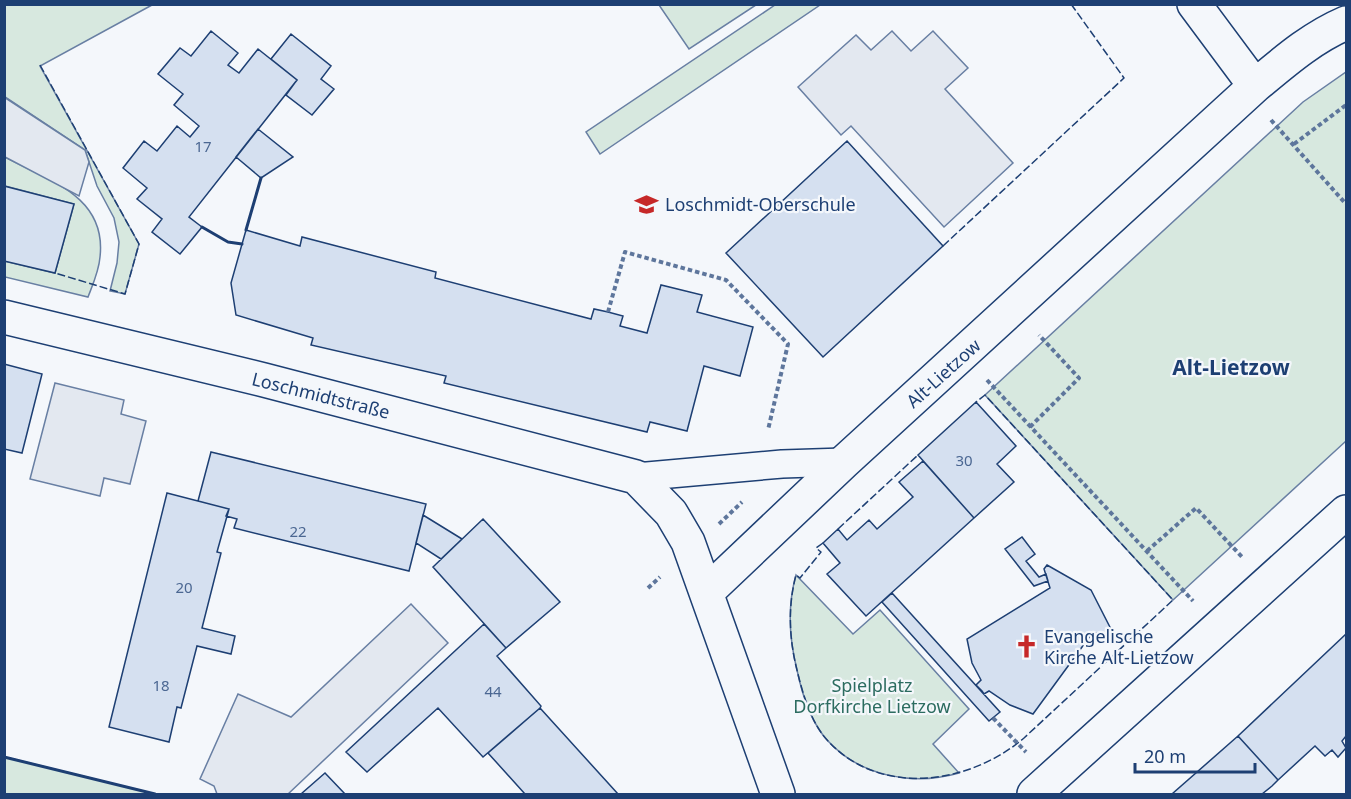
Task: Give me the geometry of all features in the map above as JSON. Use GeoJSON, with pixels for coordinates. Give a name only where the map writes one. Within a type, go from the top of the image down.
{"type":"FeatureCollection","features":[{"type":"Feature","properties":{"kind":"street"},"geometry":{"type":"LineString","coordinates":[[1194,4],[1255,86]]}},
{"type":"Feature","properties":{"kind":"street","name":"Alt-Lietzow"},"geometry":{"type":"LineString","coordinates":[[707,592],[844,462],[1255,86],[1290,56],[1326,32],[1347,23]]}},
{"type":"Feature","properties":{"kind":"street","name":"Loschmidtstraße"},"geometry":{"type":"LineString","coordinates":[[4,317],[253,377],[636,477],[782,464],[844,462]]}},
{"type":"Feature","properties":{"kind":"street"},"geometry":{"type":"LineString","coordinates":[[636,477],[671,513],[688,542],[778,795]]}},
{"type":"Feature","properties":{"kind":"street"},"geometry":{"type":"LineString","coordinates":[[1034,795],[1347,512]]}},
{"type":"Feature","properties":{"kind":"path"},"geometry":{"type":"LineString","coordinates":[[1294,144],[1347,105]]}},
{"type":"Feature","properties":{"kind":"path"},"geometry":{"type":"LineString","coordinates":[[1269,118],[1347,204]]}},
{"type":"Feature","properties":{"kind":"path"},"geometry":{"type":"LineString","coordinates":[[608,312],[625,252],[726,280],[788,344],[768,430]]}},
{"type":"Feature","properties":{"kind":"path"},"geometry":{"type":"LineString","coordinates":[[1030,427],[1079,378],[1035,332]]}},
{"type":"Feature","properties":{"kind":"path"},"geometry":{"type":"LineString","coordinates":[[985,378],[1195,603]]}},
{"type":"Feature","properties":{"kind":"path"},"geometry":{"type":"LineString","coordinates":[[1147,551],[1196,508],[1244,560]]}},
{"type":"Feature","properties":{"kind":"path"},"geometry":{"type":"LineString","coordinates":[[993,718],[1028,754]]}},
{"type":"Feature","properties":{"kind":"green space"},"geometry":{"type":"Polygon","coordinates":[[[5,5],[152,5],[40,66],[139,244],[125,294],[110,291],[117,263],[119,242],[114,218],[97,186],[85,150],[5,97],[5,5]]]}},
{"type":"Feature","properties":{"kind":"green space"},"geometry":{"type":"Polygon","coordinates":[[[659,5],[756,5],[689,49],[659,5]]]}},
{"type":"Feature","properties":{"kind":"green space"},"geometry":{"type":"Polygon","coordinates":[[[775,5],[820,5],[600,154],[586,132],[775,5]]]}},
{"type":"Feature","properties":{"kind":"green space"},"geometry":{"type":"Polygon","coordinates":[[[1346,72],[1346,441],[1173,600],[985,395],[1303,102],[1346,72]]]}},
{"type":"Feature","properties":{"kind":"green space"},"geometry":{"type":"Polygon","coordinates":[[[5,157],[71,193],[94,219],[100,236],[100,257],[88,297],[5,277],[4,261],[55,273],[74,204],[5,186],[5,157]]]}},
{"type":"Feature","properties":{"kind":"green space","name":"Spielplatz Dorfkirche Lietzow"},"geometry":{"type":"Polygon","coordinates":[[[796,575],[853,634],[880,610],[969,709],[933,744],[959,773],[924,779],[889,775],[856,763],[841,753],[822,734],[805,698],[792,646],[790,611],[796,575]]]}},
{"type":"Feature","properties":{"kind":"green space"},"geometry":{"type":"Polygon","coordinates":[[[5,757],[155,794],[5,794],[5,757]]]}},
{"type":"Feature","properties":{"kind":"shaded area"},"geometry":{"type":"Polygon","coordinates":[[[892,31],[911,51],[933,31],[968,68],[945,89],[1013,163],[944,227],[851,126],[841,135],[798,87],[856,35],[871,50],[892,31]]]}},
{"type":"Feature","properties":{"kind":"shaded area"},"geometry":{"type":"Polygon","coordinates":[[[4,97],[85,150],[89,162],[79,196],[5,157],[4,97]]]}},
{"type":"Feature","properties":{"kind":"shaded area"},"geometry":{"type":"Polygon","coordinates":[[[55,383],[124,400],[121,414],[146,421],[130,484],[104,478],[100,496],[30,479],[55,383]]]}},
{"type":"Feature","properties":{"kind":"shaded area"},"geometry":{"type":"Polygon","coordinates":[[[411,604],[448,643],[288,794],[217,794],[214,786],[200,779],[238,694],[291,717],[411,604]]]}},
{"type":"Feature","properties":{"kind":"building"},"geometry":{"type":"Polygon","coordinates":[[[211,31],[238,53],[228,65],[239,73],[258,49],[297,80],[189,217],[202,227],[180,254],[152,232],[162,219],[137,199],[147,188],[123,168],[144,141],[157,151],[177,126],[190,137],[199,126],[174,105],[183,94],[158,74],[180,48],[191,56],[211,31]]]}},
{"type":"Feature","properties":{"kind":"building"},"geometry":{"type":"Polygon","coordinates":[[[291,34],[331,66],[321,79],[334,89],[312,115],[286,95],[297,80],[271,59],[291,34]]]}},
{"type":"Feature","properties":{"kind":"building"},"geometry":{"type":"Polygon","coordinates":[[[258,129],[293,157],[261,178],[236,157],[258,129]]]}},
{"type":"Feature","properties":{"kind":"building"},"geometry":{"type":"Polygon","coordinates":[[[847,141],[943,246],[823,357],[726,253],[847,141]]]}},
{"type":"Feature","properties":{"kind":"building"},"geometry":{"type":"Polygon","coordinates":[[[4,186],[74,204],[55,273],[4,261],[4,186]]]}},
{"type":"Feature","properties":{"kind":"building"},"geometry":{"type":"Polygon","coordinates":[[[246,230],[300,246],[302,237],[436,272],[435,278],[591,319],[594,309],[608,312],[623,316],[620,326],[647,333],[661,285],[702,295],[697,312],[753,327],[740,376],[704,366],[687,431],[650,422],[647,432],[444,383],[446,376],[311,345],[313,338],[236,315],[231,283],[246,230]]]}},
{"type":"Feature","properties":{"kind":"building"},"geometry":{"type":"Polygon","coordinates":[[[4,364],[42,374],[22,453],[4,449],[4,364]]]}},
{"type":"Feature","properties":{"kind":"building"},"geometry":{"type":"Polygon","coordinates":[[[976,402],[1016,446],[997,464],[1014,482],[974,518],[918,455],[976,402]]]}},
{"type":"Feature","properties":{"kind":"building"},"geometry":{"type":"Polygon","coordinates":[[[211,452],[426,504],[409,571],[234,528],[237,519],[226,516],[229,509],[198,501],[211,452]]]}},
{"type":"Feature","properties":{"kind":"building"},"geometry":{"type":"Polygon","coordinates":[[[923,461],[974,518],[866,616],[827,574],[840,563],[823,543],[838,529],[847,540],[869,520],[877,529],[913,497],[899,482],[923,461]]]}},
{"type":"Feature","properties":{"kind":"building"},"geometry":{"type":"Polygon","coordinates":[[[167,493],[229,509],[217,552],[221,553],[202,628],[235,636],[231,654],[197,646],[181,708],[177,707],[169,742],[109,727],[167,493]]]}},
{"type":"Feature","properties":{"kind":"building"},"geometry":{"type":"Polygon","coordinates":[[[423,515],[462,539],[441,559],[416,543],[423,515]]]}},
{"type":"Feature","properties":{"kind":"building"},"geometry":{"type":"Polygon","coordinates":[[[483,519],[560,602],[506,648],[433,567],[483,519]]]}},
{"type":"Feature","properties":{"kind":"building"},"geometry":{"type":"Polygon","coordinates":[[[1022,537],[1035,554],[1026,561],[1039,577],[1046,574],[1048,581],[1034,586],[1005,549],[1022,537]]]}},
{"type":"Feature","properties":{"kind":"building","name":"Evangelische Kirche Alt-Lietzow"},"geometry":{"type":"Polygon","coordinates":[[[1047,565],[1091,590],[1116,639],[1109,639],[1093,632],[1033,714],[1010,705],[989,691],[984,694],[976,685],[981,680],[972,663],[967,639],[1050,588],[1044,569],[1047,565]]]}},
{"type":"Feature","properties":{"kind":"building"},"geometry":{"type":"Polygon","coordinates":[[[892,593],[1000,712],[989,721],[882,602],[892,593]]]}},
{"type":"Feature","properties":{"kind":"building"},"geometry":{"type":"Polygon","coordinates":[[[484,624],[506,648],[497,656],[541,706],[540,708],[483,757],[438,708],[367,772],[346,752],[484,624]]]}},
{"type":"Feature","properties":{"kind":"building"},"geometry":{"type":"Polygon","coordinates":[[[1346,634],[1346,736],[1342,741],[1346,748],[1338,757],[1332,750],[1325,756],[1315,746],[1278,780],[1238,736],[1346,634]]]}},
{"type":"Feature","properties":{"kind":"building"},"geometry":{"type":"Polygon","coordinates":[[[540,708],[618,794],[525,794],[488,753],[540,708]]]}},
{"type":"Feature","properties":{"kind":"building"},"geometry":{"type":"Polygon","coordinates":[[[1238,736],[1278,780],[1272,786],[1262,794],[1172,794],[1238,736]]]}},
{"type":"Feature","properties":{"kind":"building"},"geometry":{"type":"Polygon","coordinates":[[[325,773],[345,794],[301,794],[325,773]]]}},
{"type":"Feature","properties":{"kind":"fence"},"geometry":{"type":"LineString","coordinates":[[943,246],[1124,78],[1071,4]]}},
{"type":"Feature","properties":{"kind":"fence"},"geometry":{"type":"LineString","coordinates":[[40,65],[139,244],[125,294],[55,273]]}},
{"type":"Feature","properties":{"kind":"fence"},"geometry":{"type":"LineString","coordinates":[[823,543],[816,548],[821,552],[800,578],[796,575],[790,620],[794,655],[804,696],[816,725],[828,741],[849,759],[873,771],[899,777],[926,778],[952,774],[978,766],[1002,754],[1024,738],[1173,600],[985,395],[976,402]]}},
{"type":"Feature","properties":{"kind":"fence"},"geometry":{"type":"LineString","coordinates":[[838,529],[918,455]]}},
{"type":"Feature","properties":{"kind":"wall"},"geometry":{"type":"LineString","coordinates":[[246,230],[261,178]]}},
{"type":"Feature","properties":{"kind":"wall"},"geometry":{"type":"LineString","coordinates":[[202,227],[228,242],[242,244]]}},
{"type":"Feature","properties":{"kind":"wall"},"geometry":{"type":"LineString","coordinates":[[4,757],[155,794]]}},
{"type":"Feature","properties":{"kind":"place","name":"Loschmidt-Oberschule"},"geometry":{"type":"Point","coordinates":[647,204]}},
{"type":"Feature","properties":{"kind":"place","name":"Evangelische Kirche Alt-Lietzow"},"geometry":{"type":"Point","coordinates":[1026,646]}},
{"type":"Feature","properties":{"kind":"district","name":"Alt-Lietzow"},"geometry":{"type":"Point","coordinates":[1231,367]}}]}
